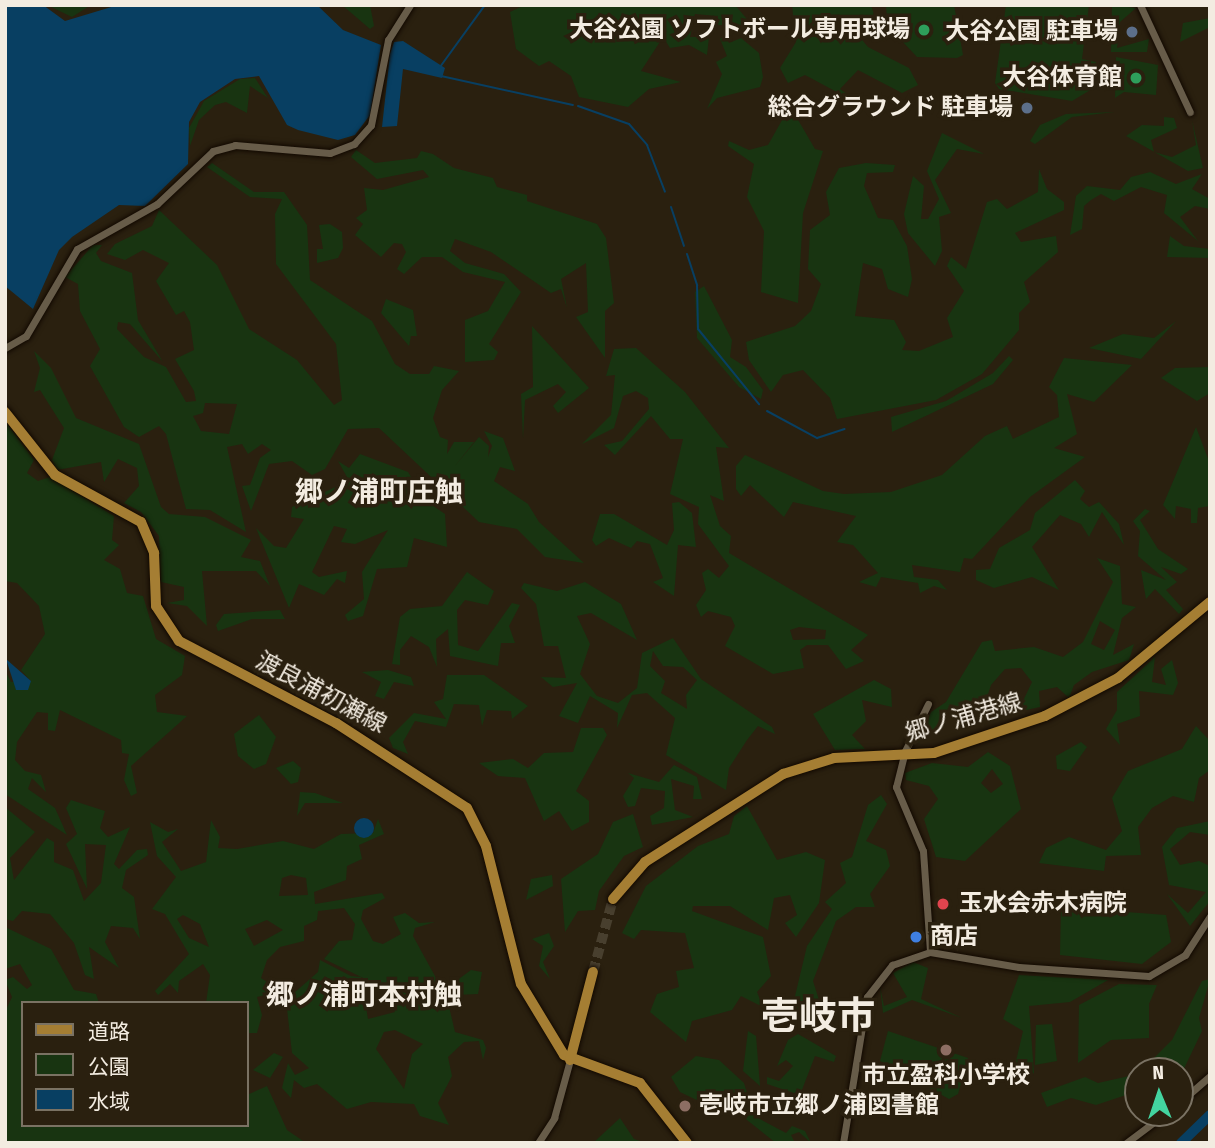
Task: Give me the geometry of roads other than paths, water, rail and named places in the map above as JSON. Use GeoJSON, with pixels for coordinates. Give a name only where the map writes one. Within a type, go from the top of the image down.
{"type":"FeatureCollection","features":[{"type":"Feature","properties":{"kind":"main road","name":"渡良浦初瀬線"},"geometry":{"type":"LineString","coordinates":[[5,412],[55,475],[141,522],[155,553],[154,600],[179,641],[336,723],[467,808],[486,846],[521,984],[570,1059]]}},
{"type":"Feature","properties":{"kind":"main road","name":"郷ノ浦港線"},"geometry":{"type":"LineString","coordinates":[[613,899],[657,853],[783,774],[834,758],[903,758],[934,753],[1083,699],[1210,602]]}},
{"type":"Feature","properties":{"kind":"main road"},"geometry":{"type":"LineString","coordinates":[[593,972],[570,1059],[640,1083],[687,1143]]}},
{"type":"Feature","properties":{"kind":"street"},"geometry":{"type":"LineString","coordinates":[[5,348],[26,336],[73,253],[157,204],[213,151],[235,145],[330,153],[355,144],[374,118],[388,40],[410,5]]}},
{"type":"Feature","properties":{"kind":"street"},"geometry":{"type":"LineString","coordinates":[[1140,5],[1191,112]]}},
{"type":"Feature","properties":{"kind":"street"},"geometry":{"type":"LineString","coordinates":[[928,704],[903,758],[897,800],[921,843],[930,952]]}},
{"type":"Feature","properties":{"kind":"street"},"geometry":{"type":"LineString","coordinates":[[843,1143],[869,993],[892,965],[930,952],[1142,977],[1181,958],[1210,916]]}},
{"type":"Feature","properties":{"kind":"street"},"geometry":{"type":"LineString","coordinates":[[538,1143],[554,1118],[570,1059]]}},
{"type":"Feature","properties":{"kind":"street"},"geometry":{"type":"LineString","coordinates":[[1194,1090],[1210,1076]]}},
{"type":"Feature","properties":{"kind":"street"},"geometry":{"type":"LineString","coordinates":[[1126,1143],[1147,1127]]}},
{"type":"Feature","properties":{"kind":"water"},"geometry":{"type":"Polygon","coordinates":[[[5,5],[43,5],[65,21],[118,5],[317,5],[343,30],[381,45],[370,115],[355,135],[338,140],[298,130],[287,125],[259,76],[235,79],[200,102],[189,122],[188,164],[145,206],[119,205],[72,237],[59,250],[33,309],[5,286],[5,5]]]}},
{"type":"Feature","properties":{"kind":"water"},"geometry":{"type":"Polygon","coordinates":[[[403,41],[445,68],[442,78],[403,69],[397,126],[382,127],[390,54],[394,42],[403,41]]]}},
{"type":"Feature","properties":{"kind":"water"},"geometry":{"type":"Polygon","coordinates":[[[6,659],[31,681],[28,690],[16,690],[6,659]]]}},
{"type":"Feature","properties":{"kind":"water"},"geometry":{"type":"Polygon","coordinates":[[[364,818],[371,821],[374,828],[371,835],[364,838],[357,835],[354,828],[357,821],[364,818]]]}},
{"type":"Feature","properties":{"kind":"waterway"},"geometry":{"type":"LineString","coordinates":[[440,67],[485,5]]}},
{"type":"Feature","properties":{"kind":"waterway"},"geometry":{"type":"LineString","coordinates":[[441,76],[573,105]]}},
{"type":"Feature","properties":{"kind":"waterway"},"geometry":{"type":"LineString","coordinates":[[578,106],[629,124],[647,145],[665,192]]}},
{"type":"Feature","properties":{"kind":"waterway"},"geometry":{"type":"LineString","coordinates":[[671,207],[684,246]]}},
{"type":"Feature","properties":{"kind":"waterway"},"geometry":{"type":"LineString","coordinates":[[687,254],[697,285],[698,329],[759,404]]}},
{"type":"Feature","properties":{"kind":"waterway"},"geometry":{"type":"LineString","coordinates":[[767,411],[817,438],[845,429]]}},
{"type":"Feature","properties":{"kind":"waterway"},"geometry":{"type":"LineString","coordinates":[[1181,1143],[1210,1115]]}},
{"type":"Feature","properties":{"kind":"tunnel"},"geometry":{"type":"LineString","coordinates":[[593,972],[613,899]]}},
{"type":"Feature","properties":{"kind":"place","name":"大谷公園 ソフトボール専用球場"},"geometry":{"type":"Point","coordinates":[924,30]}},
{"type":"Feature","properties":{"kind":"place","name":"大谷公園 駐車場"},"geometry":{"type":"Point","coordinates":[1132,32]}},
{"type":"Feature","properties":{"kind":"place","name":"大谷体育館"},"geometry":{"type":"Point","coordinates":[1136,78]}},
{"type":"Feature","properties":{"kind":"place","name":"総合グラウンド 駐車場"},"geometry":{"type":"Point","coordinates":[1027,108]}},
{"type":"Feature","properties":{"kind":"place","name":"玉水会赤木病院"},"geometry":{"type":"Point","coordinates":[943,904]}},
{"type":"Feature","properties":{"kind":"place","name":"商店"},"geometry":{"type":"Point","coordinates":[916,937]}},
{"type":"Feature","properties":{"kind":"place","name":"市立盈科小学校"},"geometry":{"type":"Point","coordinates":[946,1050]}},
{"type":"Feature","properties":{"kind":"place","name":"壱岐市立郷ノ浦図書館"},"geometry":{"type":"Point","coordinates":[685,1106]}},
{"type":"Feature","properties":{"kind":"district","name":"郷ノ浦町庄触"},"geometry":{"type":"Point","coordinates":[379,492]}},
{"type":"Feature","properties":{"kind":"district","name":"郷ノ浦町本村触"},"geometry":{"type":"Point","coordinates":[364,995]}},
{"type":"Feature","properties":{"kind":"district","name":"壱岐市"},"geometry":{"type":"Point","coordinates":[818,1017]}}]}
